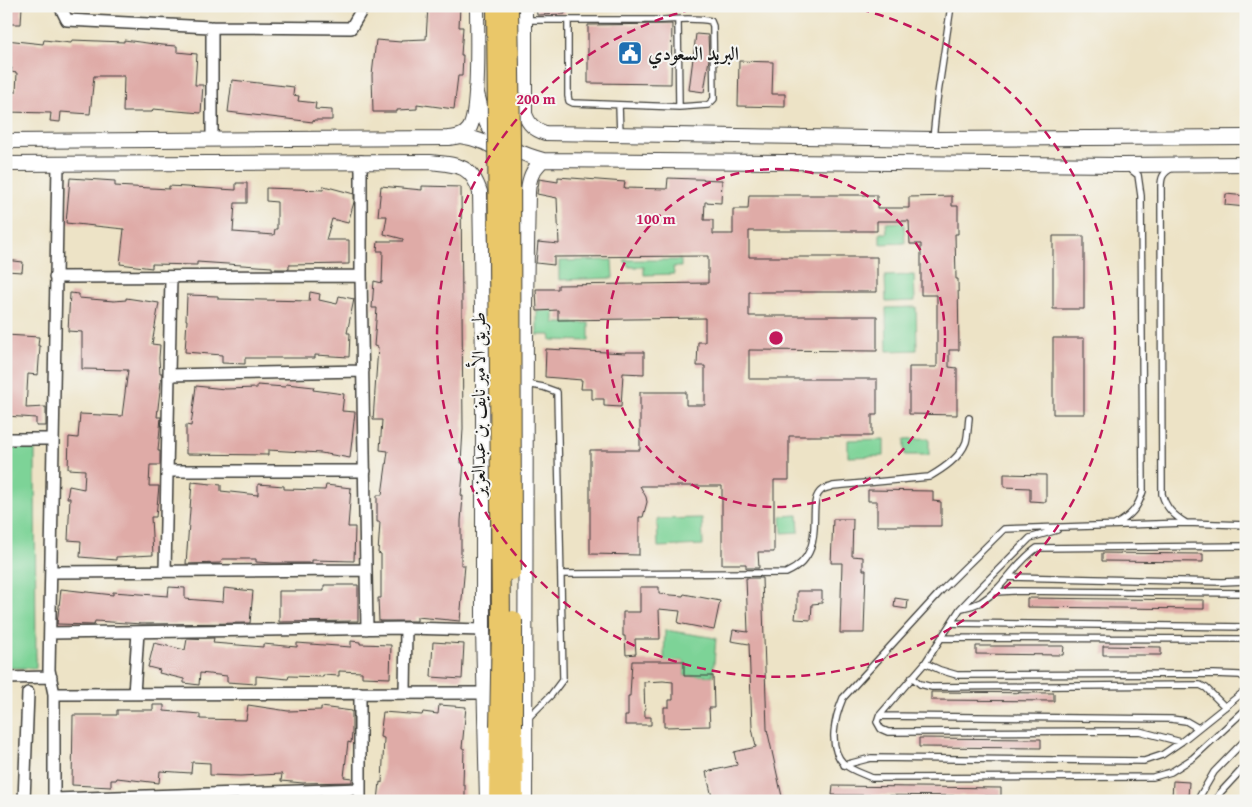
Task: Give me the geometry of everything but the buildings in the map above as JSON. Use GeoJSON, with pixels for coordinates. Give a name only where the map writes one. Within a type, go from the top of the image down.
{"type":"FeatureCollection","features":[{"type":"Feature","properties":{"kind":"main road","name":"طريق الأمير نايف بن عبدالعزيز"},"geometry":{"type":"LineString","coordinates":[[496,6],[500,617],[513,725],[498,801]]}},
{"type":"Feature","properties":{"kind":"main road","name":"طريق الأمير نايف بن عبدالعزيز"},"geometry":{"type":"LineString","coordinates":[[509,6],[514,801]]}},
{"type":"Feature","properties":{"kind":"street"},"geometry":{"type":"LineString","coordinates":[[60,6],[67,20],[212,27],[350,28],[361,12],[361,6]]}},
{"type":"Feature","properties":{"kind":"street"},"geometry":{"type":"LineString","coordinates":[[6,141],[449,138],[460,136],[466,133],[472,122],[476,89],[477,6]]}},
{"type":"Feature","properties":{"kind":"street"},"geometry":{"type":"LineString","coordinates":[[525,13],[525,114],[528,123],[536,130],[545,133],[933,139],[1246,137]]}},
{"type":"Feature","properties":{"kind":"street"},"geometry":{"type":"LineString","coordinates":[[212,27],[212,139]]}},
{"type":"Feature","properties":{"kind":"street"},"geometry":{"type":"LineString","coordinates":[[477,37],[482,65],[492,80],[498,83],[508,82],[515,76],[525,45]]}},
{"type":"Feature","properties":{"kind":"street"},"geometry":{"type":"LineString","coordinates":[[476,89],[485,123],[492,133],[508,146],[543,160],[1122,165],[1246,164]]}},
{"type":"Feature","properties":{"kind":"street"},"geometry":{"type":"LineString","coordinates":[[460,136],[475,139],[500,152],[517,167],[525,180],[528,192]]}},
{"type":"Feature","properties":{"kind":"street"},"geometry":{"type":"LineString","coordinates":[[525,801],[513,725],[527,384],[528,192],[529,179],[532,172],[543,160]]}},
{"type":"Feature","properties":{"kind":"street"},"geometry":{"type":"LineString","coordinates":[[361,161],[367,629]]}},
{"type":"Feature","properties":{"kind":"street"},"geometry":{"type":"LineString","coordinates":[[6,164],[430,162],[461,167],[470,172],[476,179],[480,192],[482,272],[483,630],[487,801]]}},
{"type":"Feature","properties":{"kind":"street"},"geometry":{"type":"LineString","coordinates":[[58,164],[49,670],[54,694],[54,800],[360,795],[360,693]]}},
{"type":"Feature","properties":{"kind":"street"},"geometry":{"type":"LineString","coordinates":[[482,272],[488,226],[495,217],[507,215],[516,218],[521,223],[527,251]]}},
{"type":"Feature","properties":{"kind":"street"},"geometry":{"type":"LineString","coordinates":[[55,278],[361,276]]}},
{"type":"Feature","properties":{"kind":"street"},"geometry":{"type":"LineString","coordinates":[[165,571],[171,277]]}},
{"type":"Feature","properties":{"kind":"street"},"geometry":{"type":"LineString","coordinates":[[169,376],[363,371]]}},
{"type":"Feature","properties":{"kind":"street"},"geometry":{"type":"LineString","coordinates":[[6,439],[52,440]]}},
{"type":"Feature","properties":{"kind":"street"},"geometry":{"type":"LineString","coordinates":[[167,471],[364,471]]}},
{"type":"Feature","properties":{"kind":"street"},"geometry":{"type":"LineString","coordinates":[[50,572],[366,570]]}},
{"type":"Feature","properties":{"kind":"street"},"geometry":{"type":"LineString","coordinates":[[50,633],[406,628],[483,630]]}},
{"type":"Feature","properties":{"kind":"street"},"geometry":{"type":"LineString","coordinates":[[405,692],[406,628]]}},
{"type":"Feature","properties":{"kind":"street"},"geometry":{"type":"LineString","coordinates":[[134,694],[138,632]]}},
{"type":"Feature","properties":{"kind":"street"},"geometry":{"type":"LineString","coordinates":[[6,678],[51,677]]}},
{"type":"Feature","properties":{"kind":"street"},"geometry":{"type":"LineString","coordinates":[[54,694],[485,692]]}},
{"type":"Feature","properties":{"kind":"street"},"geometry":{"type":"LineString","coordinates":[[24,801],[28,693]]}},
{"type":"Feature","properties":{"kind":"lane"},"geometry":{"type":"LineString","coordinates":[[933,139],[951,6]]}},
{"type":"Feature","properties":{"kind":"lane"},"geometry":{"type":"LineString","coordinates":[[525,13],[568,20],[711,21],[713,26],[714,99],[708,105],[679,107],[573,103],[569,101],[568,20]]}},
{"type":"Feature","properties":{"kind":"lane"},"geometry":{"type":"LineString","coordinates":[[678,20],[679,107]]}},
{"type":"Feature","properties":{"kind":"lane"},"geometry":{"type":"LineString","coordinates":[[619,104],[620,134]]}},
{"type":"Feature","properties":{"kind":"lane"},"geometry":{"type":"LineString","coordinates":[[1182,164],[1164,173],[1161,178],[1162,494],[1166,506],[1174,516],[1186,523]]}},
{"type":"Feature","properties":{"kind":"lane"},"geometry":{"type":"LineString","coordinates":[[1114,525],[1132,514],[1139,504],[1142,491],[1141,196],[1138,175],[1122,165]]}},
{"type":"Feature","properties":{"kind":"lane"},"geometry":{"type":"LineString","coordinates":[[513,725],[551,695],[563,679],[557,392],[527,384]]}},
{"type":"Feature","properties":{"kind":"lane"},"geometry":{"type":"LineString","coordinates":[[561,574],[786,573],[802,564],[813,544],[816,498],[821,490],[833,486],[929,477],[942,470],[955,458],[966,443],[969,418]]}},
{"type":"Feature","properties":{"kind":"lane"},"geometry":{"type":"LineString","coordinates":[[1246,525],[1186,523],[1004,529],[940,591],[843,698],[836,713],[834,732],[836,750],[844,765],[872,778],[1153,777],[1171,772],[1193,758],[1246,709]]}},
{"type":"Feature","properties":{"kind":"lane"},"geometry":{"type":"LineString","coordinates":[[1064,528],[1030,538],[960,609],[925,662],[879,716],[877,722],[881,729],[888,732],[1139,731],[1181,742]]}},
{"type":"Feature","properties":{"kind":"lane"},"geometry":{"type":"LineString","coordinates":[[960,609],[979,603],[994,592],[1029,554],[1037,548],[1246,546]]}},
{"type":"Feature","properties":{"kind":"lane"},"geometry":{"type":"LineString","coordinates":[[1009,577],[1246,581]]}},
{"type":"Feature","properties":{"kind":"lane"},"geometry":{"type":"LineString","coordinates":[[994,592],[1246,593]]}},
{"type":"Feature","properties":{"kind":"lane"},"geometry":{"type":"LineString","coordinates":[[952,623],[1246,627]]}},
{"type":"Feature","properties":{"kind":"lane"},"geometry":{"type":"LineString","coordinates":[[942,638],[1232,639],[1246,641]]}},
{"type":"Feature","properties":{"kind":"lane"},"geometry":{"type":"LineString","coordinates":[[925,662],[940,670],[957,675],[1214,674],[1240,675],[1246,678]]}},
{"type":"Feature","properties":{"kind":"lane"},"geometry":{"type":"LineString","coordinates":[[912,677],[920,684],[932,687],[1200,685],[1206,688],[1225,707]]}},
{"type":"Feature","properties":{"kind":"lane"},"geometry":{"type":"LineString","coordinates":[[844,765],[871,758],[1144,760],[1162,755],[1181,742],[1246,690]]}},
{"type":"Feature","properties":{"kind":"lane"},"geometry":{"type":"LineString","coordinates":[[879,716],[1171,719],[1186,721],[1198,728]]}},
{"type":"Feature","properties":{"kind":"lane"},"geometry":{"type":"LineString","coordinates":[[1196,801],[1214,772],[1246,738]]}},
{"type":"Feature","properties":{"kind":"lane"},"geometry":{"type":"LineString","coordinates":[[1215,801],[1246,765]]}},
{"type":"Feature","properties":{"kind":"green space"},"geometry":{"type":"Polygon","coordinates":[[[904,222],[905,243],[880,244],[880,233],[887,233],[886,223],[904,222]]]}},
{"type":"Feature","properties":{"kind":"green space"},"geometry":{"type":"Polygon","coordinates":[[[612,260],[613,278],[559,280],[559,261],[612,260]]]}},
{"type":"Feature","properties":{"kind":"green space"},"geometry":{"type":"Polygon","coordinates":[[[624,260],[681,260],[681,267],[673,267],[674,274],[644,275],[644,267],[629,267],[624,260]]]}},
{"type":"Feature","properties":{"kind":"green space"},"geometry":{"type":"Polygon","coordinates":[[[914,275],[915,301],[886,302],[885,276],[914,275]]]}},
{"type":"Feature","properties":{"kind":"green space"},"geometry":{"type":"Polygon","coordinates":[[[537,305],[554,305],[554,323],[589,323],[589,341],[551,340],[550,335],[537,335],[537,305]]]}},
{"type":"Feature","properties":{"kind":"green space"},"geometry":{"type":"Polygon","coordinates":[[[916,307],[917,350],[887,351],[886,308],[916,307]]]}},
{"type":"Feature","properties":{"kind":"green space"},"geometry":{"type":"Polygon","coordinates":[[[929,438],[929,455],[905,455],[905,439],[929,438]]]}},
{"type":"Feature","properties":{"kind":"green space"},"geometry":{"type":"Polygon","coordinates":[[[884,439],[884,456],[848,457],[848,440],[884,439]]]}},
{"type":"Feature","properties":{"kind":"green space"},"geometry":{"type":"Polygon","coordinates":[[[6,446],[35,446],[36,668],[6,668],[6,446]]]}},
{"type":"Feature","properties":{"kind":"green space"},"geometry":{"type":"Polygon","coordinates":[[[798,515],[799,532],[782,533],[781,516],[798,515]]]}},
{"type":"Feature","properties":{"kind":"green space"},"geometry":{"type":"Polygon","coordinates":[[[702,518],[703,545],[658,547],[657,519],[702,518]]]}},
{"type":"Feature","properties":{"kind":"green space"},"geometry":{"type":"Polygon","coordinates":[[[665,630],[716,638],[713,676],[684,676],[684,661],[664,662],[665,630]]]}},
{"type":"Feature","properties":{"kind":"place","name":"البريد السعودي"},"geometry":{"type":"Point","coordinates":[630,53]}}]}
